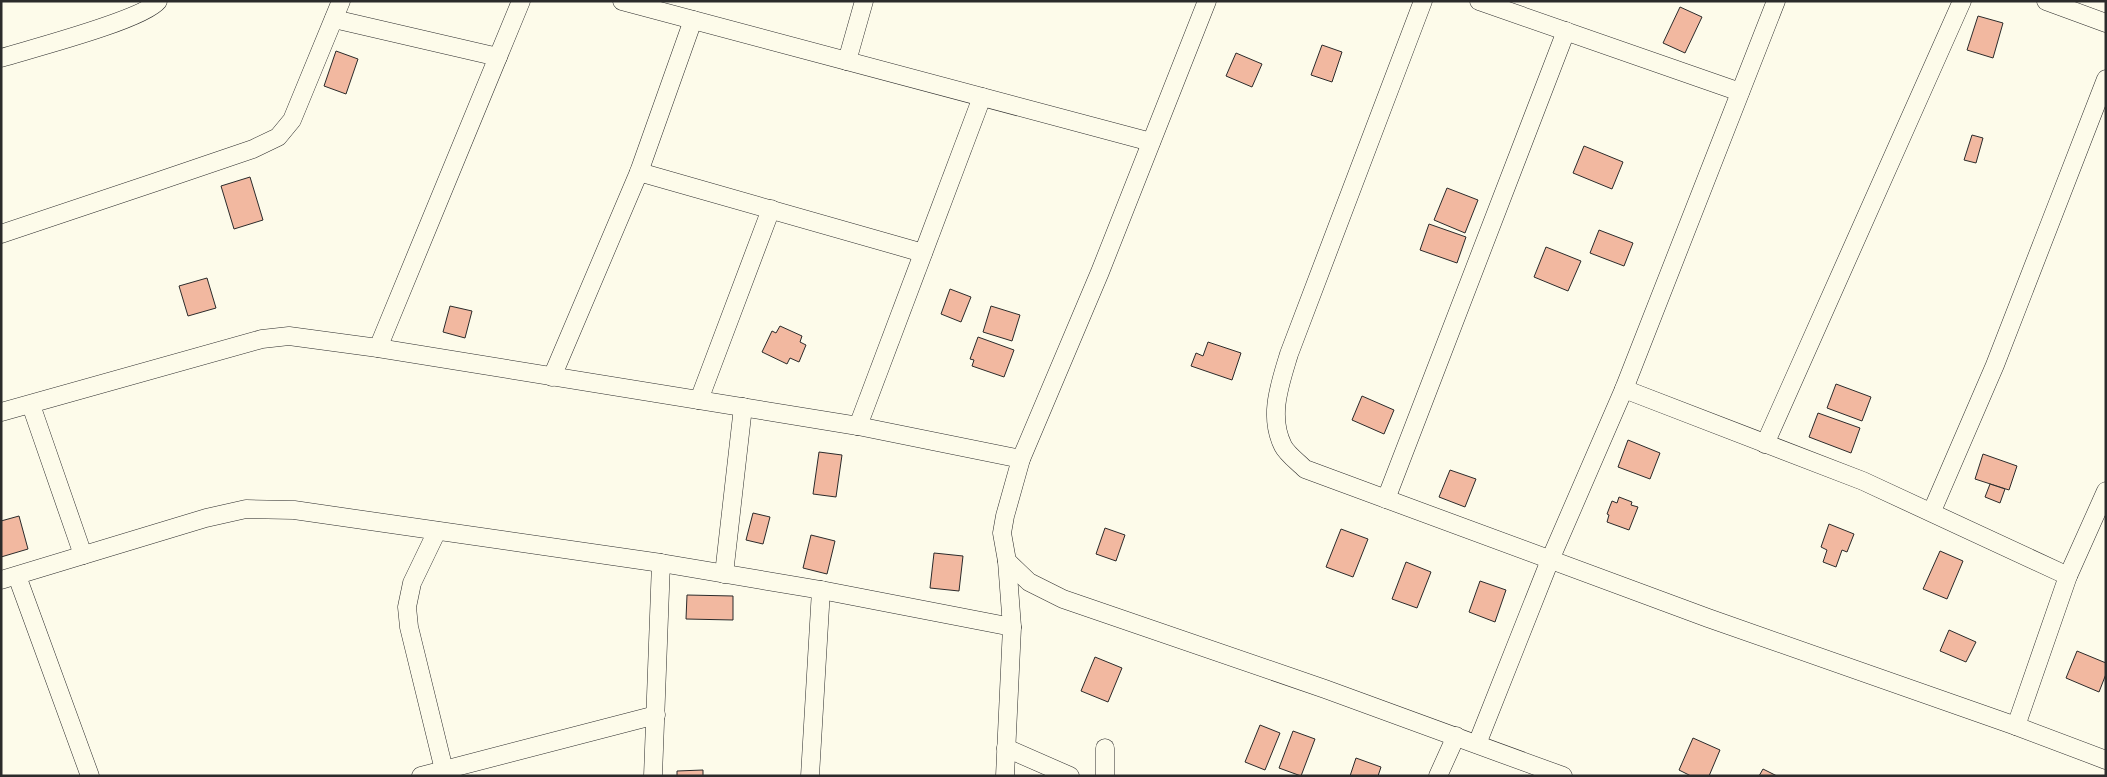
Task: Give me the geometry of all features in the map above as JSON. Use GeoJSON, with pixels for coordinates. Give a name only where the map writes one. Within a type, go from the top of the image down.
{"type":"FeatureCollection","features":[{"type":"Feature","properties":{"kind":"street"},"geometry":{"type":"LineString","coordinates":[[1,58],[120,21],[154,6],[158,1]]}},
{"type":"Feature","properties":{"kind":"street"},"geometry":{"type":"LineString","coordinates":[[1,234],[165,179],[253,148],[278,137],[292,120],[341,1]]}},
{"type":"Feature","properties":{"kind":"street"},"geometry":{"type":"LineString","coordinates":[[378,348],[521,1]]}},
{"type":"Feature","properties":{"kind":"street"},"geometry":{"type":"LineString","coordinates":[[622,1],[1152,142]]}},
{"type":"Feature","properties":{"kind":"street"},"geometry":{"type":"LineString","coordinates":[[846,62],[864,1]]}},
{"type":"Feature","properties":{"kind":"street"},"geometry":{"type":"LineString","coordinates":[[1423,1],[1289,354],[1277,392],[1275,418],[1283,447],[1305,469],[1550,560],[2016,726],[2106,760]]}},
{"type":"Feature","properties":{"kind":"street"},"geometry":{"type":"LineString","coordinates":[[1479,1],[1740,92]]}},
{"type":"Feature","properties":{"kind":"street"},"geometry":{"type":"LineString","coordinates":[[1477,744],[1550,560],[1624,389],[1776,1]]}},
{"type":"Feature","properties":{"kind":"street"},"geometry":{"type":"LineString","coordinates":[[1766,444],[1962,1]]}},
{"type":"Feature","properties":{"kind":"street"},"geometry":{"type":"LineString","coordinates":[[2046,1],[2106,23]]}},
{"type":"Feature","properties":{"kind":"street"},"geometry":{"type":"LineString","coordinates":[[1005,776],[1012,627],[1007,561],[1002,534],[1005,516],[1021,459],[1152,142],[1201,3]]}},
{"type":"Feature","properties":{"kind":"street"},"geometry":{"type":"LineString","coordinates":[[334,19],[498,57]]}},
{"type":"Feature","properties":{"kind":"street"},"geometry":{"type":"LineString","coordinates":[[552,377],[639,172],[693,20]]}},
{"type":"Feature","properties":{"kind":"street"},"geometry":{"type":"LineString","coordinates":[[1386,499],[1566,31]]}},
{"type":"Feature","properties":{"kind":"street"},"geometry":{"type":"LineString","coordinates":[[1932,511],[1995,365],[2106,79]]}},
{"type":"Feature","properties":{"kind":"street"},"geometry":{"type":"LineString","coordinates":[[858,426],[982,98]]}},
{"type":"Feature","properties":{"kind":"street"},"geometry":{"type":"LineString","coordinates":[[639,172],[924,252]]}},
{"type":"Feature","properties":{"kind":"street"},"geometry":{"type":"LineString","coordinates":[[699,400],[770,209]]}},
{"type":"Feature","properties":{"kind":"street"},"geometry":{"type":"LineString","coordinates":[[1,412],[262,339],[289,336],[378,348],[858,426],[1021,459]]}},
{"type":"Feature","properties":{"kind":"street"},"geometry":{"type":"LineString","coordinates":[[1624,389],[1863,481],[1932,511],[2068,576]]}},
{"type":"Feature","properties":{"kind":"street"},"geometry":{"type":"LineString","coordinates":[[31,405],[82,555]]}},
{"type":"Feature","properties":{"kind":"street"},"geometry":{"type":"LineString","coordinates":[[724,574],[743,407]]}},
{"type":"Feature","properties":{"kind":"street"},"geometry":{"type":"LineString","coordinates":[[2016,726],[2068,576],[2106,491]]}},
{"type":"Feature","properties":{"kind":"street"},"geometry":{"type":"LineString","coordinates":[[90,776],[9,578],[206,518],[246,509],[294,510],[661,563],[821,590],[1012,627]]}},
{"type":"Feature","properties":{"kind":"street"},"geometry":{"type":"LineString","coordinates":[[437,531],[412,583],[407,607],[409,627],[444,770]]}},
{"type":"Feature","properties":{"kind":"street"},"geometry":{"type":"LineString","coordinates":[[1007,561],[1029,582],[1063,599],[1456,736],[1563,776]]}},
{"type":"Feature","properties":{"kind":"street"},"geometry":{"type":"LineString","coordinates":[[653,776],[661,563]]}},
{"type":"Feature","properties":{"kind":"street"},"geometry":{"type":"LineString","coordinates":[[810,776],[821,590]]}},
{"type":"Feature","properties":{"kind":"street"},"geometry":{"type":"LineString","coordinates":[[421,776],[656,715]]}},
{"type":"Feature","properties":{"kind":"street"},"geometry":{"type":"LineString","coordinates":[[1438,776],[1456,736]]}},
{"type":"Feature","properties":{"kind":"street"},"geometry":{"type":"LineString","coordinates":[[1006,748],[1070,776]]}},
{"type":"Feature","properties":{"kind":"street"},"geometry":{"type":"LineString","coordinates":[[1105,748],[1105,776]]}},
{"type":"Feature","properties":{"kind":"building"},"geometry":{"type":"Polygon","coordinates":[[[1680,7],[1702,17],[1685,53],[1663,43],[1680,7]]]}},
{"type":"Feature","properties":{"kind":"building"},"geometry":{"type":"Polygon","coordinates":[[[1978,16],[2003,23],[1993,58],[1967,50],[1978,16]]]}},
{"type":"Feature","properties":{"kind":"building"},"geometry":{"type":"Polygon","coordinates":[[[1322,45],[1342,52],[1332,82],[1311,75],[1322,45]]]}},
{"type":"Feature","properties":{"kind":"building"},"geometry":{"type":"Polygon","coordinates":[[[336,51],[358,59],[346,94],[324,86],[336,51]]]}},
{"type":"Feature","properties":{"kind":"building"},"geometry":{"type":"Polygon","coordinates":[[[1236,53],[1262,64],[1252,87],[1226,76],[1236,53]]]}},
{"type":"Feature","properties":{"kind":"building"},"geometry":{"type":"Polygon","coordinates":[[[1972,135],[1983,138],[1976,163],[1964,160],[1972,135]]]}},
{"type":"Feature","properties":{"kind":"building"},"geometry":{"type":"Polygon","coordinates":[[[1584,146],[1623,162],[1612,189],[1573,173],[1584,146]]]}},
{"type":"Feature","properties":{"kind":"building"},"geometry":{"type":"Polygon","coordinates":[[[250,177],[263,220],[234,229],[221,186],[250,177]]]}},
{"type":"Feature","properties":{"kind":"building"},"geometry":{"type":"Polygon","coordinates":[[[1447,188],[1478,200],[1465,233],[1434,220],[1447,188]]]}},
{"type":"Feature","properties":{"kind":"building"},"geometry":{"type":"Polygon","coordinates":[[[1429,224],[1466,237],[1457,263],[1420,250],[1429,224]]]}},
{"type":"Feature","properties":{"kind":"building"},"geometry":{"type":"Polygon","coordinates":[[[1599,230],[1633,243],[1624,266],[1590,253],[1599,230]]]}},
{"type":"Feature","properties":{"kind":"building"},"geometry":{"type":"Polygon","coordinates":[[[1546,247],[1581,261],[1568,291],[1534,277],[1546,247]]]}},
{"type":"Feature","properties":{"kind":"building"},"geometry":{"type":"Polygon","coordinates":[[[207,278],[216,308],[188,316],[179,286],[207,278]]]}},
{"type":"Feature","properties":{"kind":"building"},"geometry":{"type":"Polygon","coordinates":[[[950,289],[971,297],[961,322],[941,314],[950,289]]]}},
{"type":"Feature","properties":{"kind":"building"},"geometry":{"type":"Polygon","coordinates":[[[450,306],[472,311],[465,338],[443,332],[450,306]]]}},
{"type":"Feature","properties":{"kind":"building"},"geometry":{"type":"Polygon","coordinates":[[[991,306],[1020,315],[1012,341],[983,332],[991,306]]]}},
{"type":"Feature","properties":{"kind":"building"},"geometry":{"type":"Polygon","coordinates":[[[780,326],[802,336],[800,342],[806,345],[799,362],[790,358],[787,364],[762,352],[772,331],[776,333],[780,326]]]}},
{"type":"Feature","properties":{"kind":"building"},"geometry":{"type":"Polygon","coordinates":[[[978,337],[1014,350],[1004,377],[972,366],[974,360],[970,359],[978,337]]]}},
{"type":"Feature","properties":{"kind":"building"},"geometry":{"type":"Polygon","coordinates":[[[1208,342],[1241,353],[1232,380],[1191,366],[1196,353],[1203,356],[1208,342]]]}},
{"type":"Feature","properties":{"kind":"building"},"geometry":{"type":"Polygon","coordinates":[[[1836,384],[1871,397],[1862,421],[1827,408],[1836,384]]]}},
{"type":"Feature","properties":{"kind":"building"},"geometry":{"type":"Polygon","coordinates":[[[1362,396],[1394,410],[1384,434],[1352,420],[1362,396]]]}},
{"type":"Feature","properties":{"kind":"building"},"geometry":{"type":"Polygon","coordinates":[[[1818,413],[1860,428],[1851,453],[1809,437],[1818,413]]]}},
{"type":"Feature","properties":{"kind":"building"},"geometry":{"type":"Polygon","coordinates":[[[1628,440],[1660,453],[1650,479],[1618,467],[1628,440]]]}},
{"type":"Feature","properties":{"kind":"building"},"geometry":{"type":"Polygon","coordinates":[[[819,452],[842,455],[836,497],[813,494],[819,452]]]}},
{"type":"Feature","properties":{"kind":"building"},"geometry":{"type":"Polygon","coordinates":[[[1983,454],[2017,466],[2009,490],[1975,479],[1983,454]]]}},
{"type":"Feature","properties":{"kind":"building"},"geometry":{"type":"Polygon","coordinates":[[[1450,470],[1476,479],[1465,507],[1439,497],[1450,470]]]}},
{"type":"Feature","properties":{"kind":"building"},"geometry":{"type":"Polygon","coordinates":[[[1990,484],[2005,489],[2000,503],[1985,497],[1990,484]]]}},
{"type":"Feature","properties":{"kind":"building"},"geometry":{"type":"Polygon","coordinates":[[[1619,497],[1632,502],[1631,505],[1638,507],[1629,530],[1607,522],[1609,515],[1607,514],[1612,501],[1617,503],[1619,497]]]}},
{"type":"Feature","properties":{"kind":"building"},"geometry":{"type":"Polygon","coordinates":[[[753,513],[770,517],[763,544],[746,540],[753,513]]]}},
{"type":"Feature","properties":{"kind":"building"},"geometry":{"type":"Polygon","coordinates":[[[19,516],[28,549],[1,557],[1,521],[19,516]]]}},
{"type":"Feature","properties":{"kind":"building"},"geometry":{"type":"Polygon","coordinates":[[[1829,524],[1854,534],[1847,552],[1842,550],[1836,567],[1823,562],[1827,550],[1821,547],[1829,524]]]}},
{"type":"Feature","properties":{"kind":"building"},"geometry":{"type":"Polygon","coordinates":[[[1105,528],[1125,535],[1116,561],[1096,554],[1105,528]]]}},
{"type":"Feature","properties":{"kind":"building"},"geometry":{"type":"Polygon","coordinates":[[[1341,529],[1368,539],[1353,577],[1326,567],[1341,529]]]}},
{"type":"Feature","properties":{"kind":"building"},"geometry":{"type":"Polygon","coordinates":[[[811,535],[835,541],[827,574],[803,568],[811,535]]]}},
{"type":"Feature","properties":{"kind":"building"},"geometry":{"type":"Polygon","coordinates":[[[1940,551],[1963,561],[1947,599],[1923,589],[1940,551]]]}},
{"type":"Feature","properties":{"kind":"building"},"geometry":{"type":"Polygon","coordinates":[[[934,553],[963,556],[959,591],[930,588],[934,553]]]}},
{"type":"Feature","properties":{"kind":"building"},"geometry":{"type":"Polygon","coordinates":[[[1406,562],[1431,572],[1417,608],[1392,599],[1406,562]]]}},
{"type":"Feature","properties":{"kind":"building"},"geometry":{"type":"Polygon","coordinates":[[[1480,581],[1506,590],[1495,622],[1469,612],[1480,581]]]}},
{"type":"Feature","properties":{"kind":"building"},"geometry":{"type":"Polygon","coordinates":[[[687,595],[733,596],[733,620],[686,619],[687,595]]]}},
{"type":"Feature","properties":{"kind":"building"},"geometry":{"type":"Polygon","coordinates":[[[1949,630],[1976,642],[1966,662],[1940,651],[1949,630]]]}},
{"type":"Feature","properties":{"kind":"building"},"geometry":{"type":"Polygon","coordinates":[[[2077,651],[2106,663],[2106,674],[2099,692],[2066,678],[2077,651]]]}},
{"type":"Feature","properties":{"kind":"building"},"geometry":{"type":"Polygon","coordinates":[[[1095,657],[1122,668],[1108,702],[1081,691],[1095,657]]]}},
{"type":"Feature","properties":{"kind":"building"},"geometry":{"type":"Polygon","coordinates":[[[1260,725],[1280,733],[1265,770],[1245,762],[1260,725]]]}},
{"type":"Feature","properties":{"kind":"building"},"geometry":{"type":"Polygon","coordinates":[[[1293,731],[1315,739],[1301,776],[1279,768],[1293,731]]]}},
{"type":"Feature","properties":{"kind":"building"},"geometry":{"type":"Polygon","coordinates":[[[1693,738],[1720,750],[1709,776],[1691,776],[1679,770],[1693,738]]]}},
{"type":"Feature","properties":{"kind":"building"},"geometry":{"type":"Polygon","coordinates":[[[1356,758],[1381,767],[1378,776],[1350,776],[1356,758]]]}},
{"type":"Feature","properties":{"kind":"building"},"geometry":{"type":"Polygon","coordinates":[[[1763,769],[1777,776],[1759,776],[1763,769]]]}},
{"type":"Feature","properties":{"kind":"building"},"geometry":{"type":"Polygon","coordinates":[[[703,770],[703,776],[677,776],[677,771],[703,770]]]}}]}
